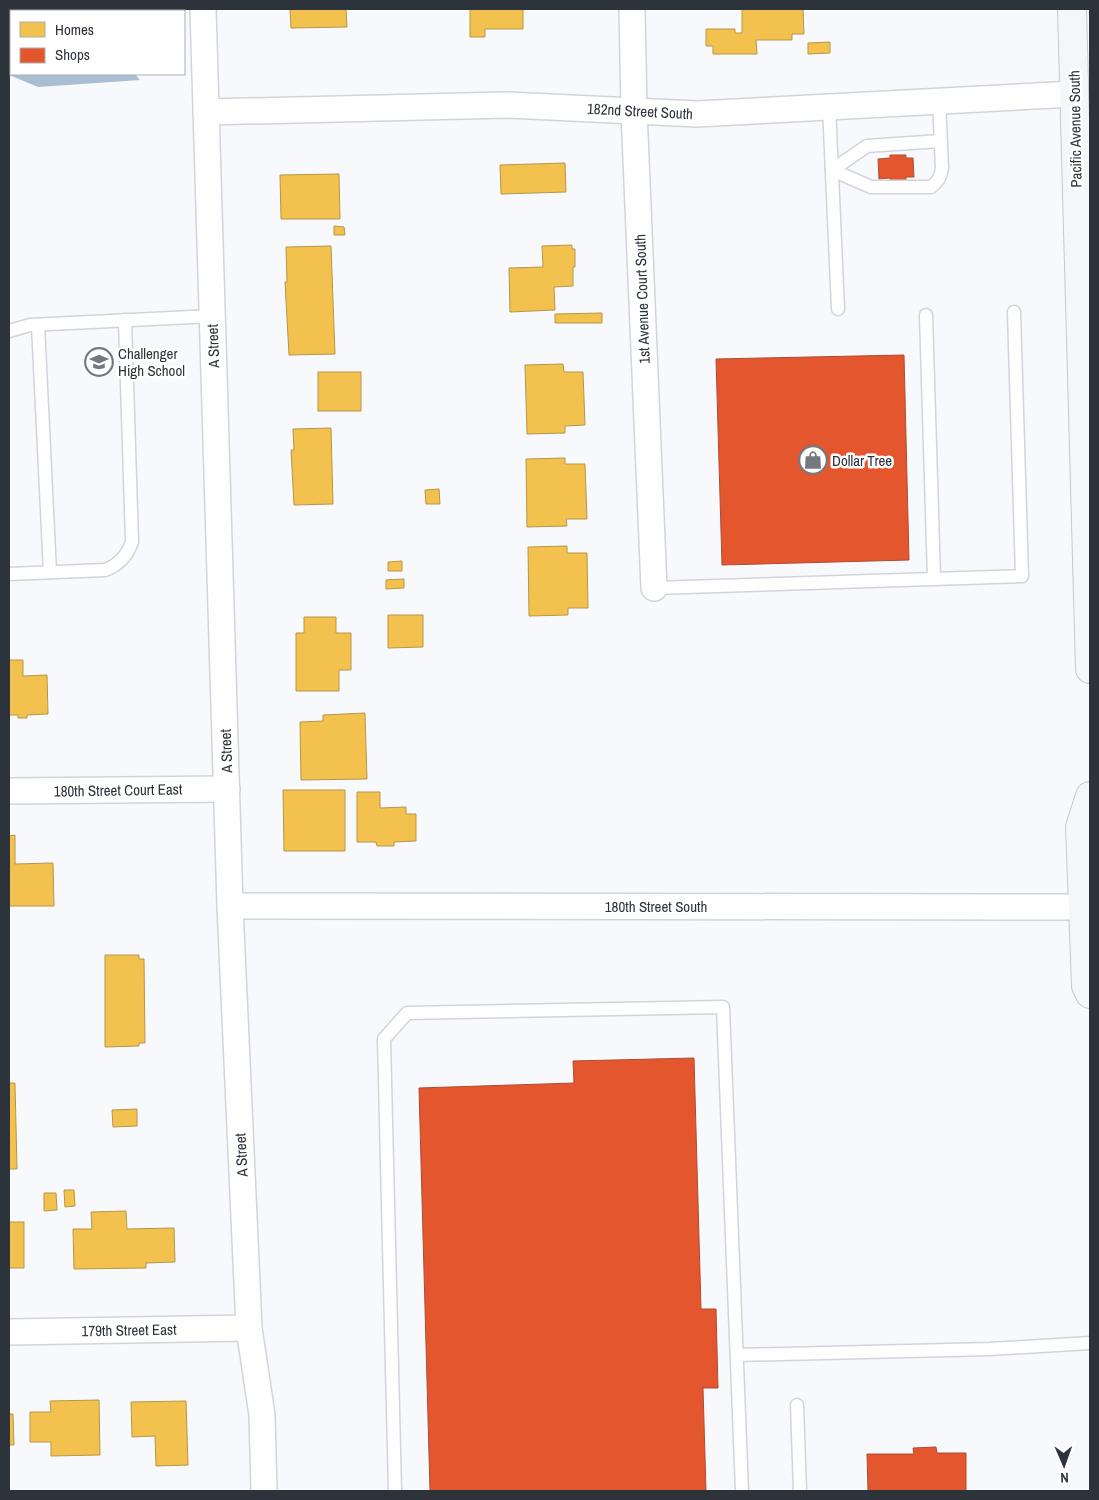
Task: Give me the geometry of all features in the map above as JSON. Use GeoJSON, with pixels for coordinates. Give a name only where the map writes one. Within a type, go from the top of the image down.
{"type":"FeatureCollection","features":[{"type":"Feature","properties":{"kind":"main road","name":"Pacific Avenue South"},"geometry":{"type":"LineString","coordinates":[[1072,9],[1090,668]]}},
{"type":"Feature","properties":{"kind":"main road"},"geometry":{"type":"LineString","coordinates":[[1090,796],[1080,827],[1086,986],[1090,994]]}},
{"type":"Feature","properties":{"kind":"street","name":"A Street"},"geometry":{"type":"LineString","coordinates":[[203,9],[230,906],[249,1328],[262,1415],[264,1491]]}},
{"type":"Feature","properties":{"kind":"street","name":"1st Avenue Court South"},"geometry":{"type":"LineString","coordinates":[[632,9],[634,111],[654,588]]}},
{"type":"Feature","properties":{"kind":"street","name":"182nd Street South"},"geometry":{"type":"LineString","coordinates":[[206,112],[496,105],[697,114],[1074,94]]}},
{"type":"Feature","properties":{"kind":"street","name":"180th Street Court East"},"geometry":{"type":"LineString","coordinates":[[9,791],[227,789]]}},
{"type":"Feature","properties":{"kind":"street","name":"180th Street South"},"geometry":{"type":"LineString","coordinates":[[230,906],[1083,907]]}},
{"type":"Feature","properties":{"kind":"street","name":"179th Street East"},"geometry":{"type":"LineString","coordinates":[[9,1332],[249,1328]]}},
{"type":"Feature","properties":{"kind":"lane"},"geometry":{"type":"LineString","coordinates":[[832,170],[871,187],[930,187],[941,175],[940,100]]}},
{"type":"Feature","properties":{"kind":"lane"},"geometry":{"type":"LineString","coordinates":[[829,106],[838,309]]}},
{"type":"Feature","properties":{"kind":"lane"},"geometry":{"type":"LineString","coordinates":[[832,170],[867,146],[940,141]]}},
{"type":"Feature","properties":{"kind":"lane"},"geometry":{"type":"LineString","coordinates":[[654,588],[1022,576],[1014,312]]}},
{"type":"Feature","properties":{"kind":"lane"},"geometry":{"type":"LineString","coordinates":[[926,315],[934,578]]}},
{"type":"Feature","properties":{"kind":"lane"},"geometry":{"type":"LineString","coordinates":[[9,331],[38,325],[212,316]]}},
{"type":"Feature","properties":{"kind":"lane"},"geometry":{"type":"LineString","coordinates":[[9,574],[105,570],[116,566],[129,552],[132,542],[125,320]]}},
{"type":"Feature","properties":{"kind":"lane"},"geometry":{"type":"LineString","coordinates":[[38,325],[50,572]]}},
{"type":"Feature","properties":{"kind":"lane"},"geometry":{"type":"LineString","coordinates":[[395,1491],[384,1039],[407,1013],[723,1007],[742,1491]]}},
{"type":"Feature","properties":{"kind":"lane"},"geometry":{"type":"LineString","coordinates":[[736,1355],[990,1349],[1090,1343]]}},
{"type":"Feature","properties":{"kind":"lane"},"geometry":{"type":"LineString","coordinates":[[797,1405],[800,1491]]}},
{"type":"Feature","properties":{"kind":"water"},"geometry":{"type":"Polygon","coordinates":[[[9,9],[85,9],[10,10],[10,75],[136,75],[140,80],[38,87],[9,75],[9,9]]]}},
{"type":"Feature","properties":{"kind":"building: Homes"},"geometry":{"type":"Polygon","coordinates":[[[290,9],[346,9],[347,27],[291,28],[290,9]]]}},
{"type":"Feature","properties":{"kind":"building: Homes"},"geometry":{"type":"Polygon","coordinates":[[[470,9],[523,9],[523,29],[485,29],[485,37],[470,37],[470,9]]]}},
{"type":"Feature","properties":{"kind":"building: Homes"},"geometry":{"type":"Polygon","coordinates":[[[742,9],[803,9],[804,34],[792,34],[792,40],[756,40],[757,54],[713,54],[713,46],[706,46],[706,29],[735,29],[735,33],[742,33],[742,9]]]}},
{"type":"Feature","properties":{"kind":"building: Homes"},"geometry":{"type":"Polygon","coordinates":[[[830,42],[830,53],[808,54],[808,43],[830,42]]]}},
{"type":"Feature","properties":{"kind":"building: Homes"},"geometry":{"type":"Polygon","coordinates":[[[565,163],[566,192],[501,194],[500,165],[565,163]]]}},
{"type":"Feature","properties":{"kind":"building: Homes"},"geometry":{"type":"Polygon","coordinates":[[[339,174],[340,219],[281,219],[280,175],[339,174]]]}},
{"type":"Feature","properties":{"kind":"building: Homes"},"geometry":{"type":"Polygon","coordinates":[[[334,226],[344,227],[345,235],[334,235],[334,226]]]}},
{"type":"Feature","properties":{"kind":"building: Homes"},"geometry":{"type":"Polygon","coordinates":[[[572,245],[572,249],[575,249],[573,286],[554,287],[555,310],[510,312],[509,268],[543,267],[542,246],[572,245]]]}},
{"type":"Feature","properties":{"kind":"building: Homes"},"geometry":{"type":"Polygon","coordinates":[[[331,246],[335,354],[289,355],[285,282],[287,282],[286,247],[331,246]]]}},
{"type":"Feature","properties":{"kind":"building: Homes"},"geometry":{"type":"Polygon","coordinates":[[[602,313],[602,323],[555,323],[555,314],[602,313]]]}},
{"type":"Feature","properties":{"kind":"building: Homes"},"geometry":{"type":"Polygon","coordinates":[[[563,364],[564,372],[583,372],[585,425],[565,426],[565,433],[527,434],[525,365],[563,364]]]}},
{"type":"Feature","properties":{"kind":"building: Homes"},"geometry":{"type":"Polygon","coordinates":[[[318,372],[361,372],[361,411],[318,411],[318,372]]]}},
{"type":"Feature","properties":{"kind":"building: Homes"},"geometry":{"type":"Polygon","coordinates":[[[331,428],[333,504],[294,505],[291,450],[294,450],[293,429],[331,428]]]}},
{"type":"Feature","properties":{"kind":"building: Homes"},"geometry":{"type":"Polygon","coordinates":[[[565,458],[565,464],[585,464],[587,519],[566,519],[567,526],[527,527],[526,459],[565,458]]]}},
{"type":"Feature","properties":{"kind":"building: Homes"},"geometry":{"type":"Polygon","coordinates":[[[439,489],[440,504],[426,504],[425,490],[439,489]]]}},
{"type":"Feature","properties":{"kind":"building: Homes"},"geometry":{"type":"Polygon","coordinates":[[[567,546],[567,553],[587,553],[588,608],[568,608],[568,615],[529,616],[528,547],[567,546]]]}},
{"type":"Feature","properties":{"kind":"building: Homes"},"geometry":{"type":"Polygon","coordinates":[[[402,561],[402,571],[388,571],[388,562],[402,561]]]}},
{"type":"Feature","properties":{"kind":"building: Homes"},"geometry":{"type":"Polygon","coordinates":[[[404,579],[404,588],[386,589],[386,580],[404,579]]]}},
{"type":"Feature","properties":{"kind":"building: Homes"},"geometry":{"type":"Polygon","coordinates":[[[388,615],[423,615],[423,647],[388,648],[388,615]]]}},
{"type":"Feature","properties":{"kind":"building: Homes"},"geometry":{"type":"Polygon","coordinates":[[[304,617],[336,617],[336,633],[351,633],[351,670],[339,670],[339,691],[296,691],[296,633],[304,633],[304,617]]]}},
{"type":"Feature","properties":{"kind":"building: Homes"},"geometry":{"type":"Polygon","coordinates":[[[9,660],[23,660],[23,676],[47,675],[48,714],[27,715],[27,718],[9,715],[9,660]]]}},
{"type":"Feature","properties":{"kind":"building: Homes"},"geometry":{"type":"Polygon","coordinates":[[[365,713],[367,779],[301,780],[300,722],[323,721],[323,715],[365,713]]]}},
{"type":"Feature","properties":{"kind":"building: Homes"},"geometry":{"type":"Polygon","coordinates":[[[283,790],[345,790],[345,851],[284,851],[283,790]]]}},
{"type":"Feature","properties":{"kind":"building: Homes"},"geometry":{"type":"Polygon","coordinates":[[[357,792],[380,792],[380,808],[406,807],[406,814],[416,814],[416,841],[394,842],[394,846],[377,846],[376,842],[357,842],[357,792]]]}},
{"type":"Feature","properties":{"kind":"building: Homes"},"geometry":{"type":"Polygon","coordinates":[[[15,835],[15,864],[53,863],[54,906],[9,906],[9,836],[15,835]]]}},
{"type":"Feature","properties":{"kind":"building: Homes"},"geometry":{"type":"Polygon","coordinates":[[[105,955],[139,955],[139,959],[144,959],[145,1043],[139,1043],[139,1046],[105,1047],[105,955]]]}},
{"type":"Feature","properties":{"kind":"building: Homes"},"geometry":{"type":"Polygon","coordinates":[[[9,1083],[15,1083],[17,1169],[9,1169],[9,1083]]]}},
{"type":"Feature","properties":{"kind":"building: Homes"},"geometry":{"type":"Polygon","coordinates":[[[137,1109],[137,1126],[113,1127],[112,1110],[137,1109]]]}},
{"type":"Feature","properties":{"kind":"building: Homes"},"geometry":{"type":"Polygon","coordinates":[[[64,1190],[74,1190],[75,1206],[65,1207],[64,1190]]]}},
{"type":"Feature","properties":{"kind":"building: Homes"},"geometry":{"type":"Polygon","coordinates":[[[44,1193],[56,1193],[57,1210],[44,1211],[44,1193]]]}},
{"type":"Feature","properties":{"kind":"building: Homes"},"geometry":{"type":"Polygon","coordinates":[[[126,1211],[127,1229],[174,1228],[175,1262],[146,1263],[146,1268],[74,1269],[73,1229],[92,1229],[91,1212],[126,1211]]]}},
{"type":"Feature","properties":{"kind":"building: Homes"},"geometry":{"type":"Polygon","coordinates":[[[9,1222],[24,1222],[24,1268],[9,1268],[9,1222]]]}},
{"type":"Feature","properties":{"kind":"building: Homes"},"geometry":{"type":"Polygon","coordinates":[[[99,1400],[100,1455],[51,1456],[51,1442],[30,1442],[30,1412],[51,1412],[50,1401],[99,1400]]]}},
{"type":"Feature","properties":{"kind":"building: Homes"},"geometry":{"type":"Polygon","coordinates":[[[186,1401],[188,1465],[156,1466],[155,1436],[132,1437],[131,1402],[186,1401]]]}},
{"type":"Feature","properties":{"kind":"building: Homes"},"geometry":{"type":"Polygon","coordinates":[[[9,1414],[13,1414],[14,1445],[9,1445],[9,1414]]]}},
{"type":"Feature","properties":{"kind":"building: Shops"},"geometry":{"type":"Polygon","coordinates":[[[890,155],[906,155],[906,158],[913,158],[914,177],[906,177],[906,181],[890,181],[890,178],[879,179],[878,159],[890,158],[890,155]]]}},
{"type":"Feature","properties":{"kind":"building: Shops","name":"Dollar Tree"},"geometry":{"type":"Polygon","coordinates":[[[904,355],[909,560],[722,565],[716,359],[904,355]]]}},
{"type":"Feature","properties":{"kind":"building: Shops"},"geometry":{"type":"Polygon","coordinates":[[[694,1058],[701,1309],[716,1309],[718,1388],[703,1388],[706,1491],[430,1491],[419,1088],[574,1083],[573,1061],[694,1058]]]}},
{"type":"Feature","properties":{"kind":"building: Shops"},"geometry":{"type":"Polygon","coordinates":[[[936,1447],[937,1453],[966,1453],[966,1491],[868,1491],[867,1454],[914,1454],[913,1448],[936,1447]]]}},
{"type":"Feature","properties":{"kind":"place","name":"Challenger High School"},"geometry":{"type":"Point","coordinates":[99,362]}},
{"type":"Feature","properties":{"kind":"place","name":"Dollar Tree"},"geometry":{"type":"Point","coordinates":[813,460]}}]}
